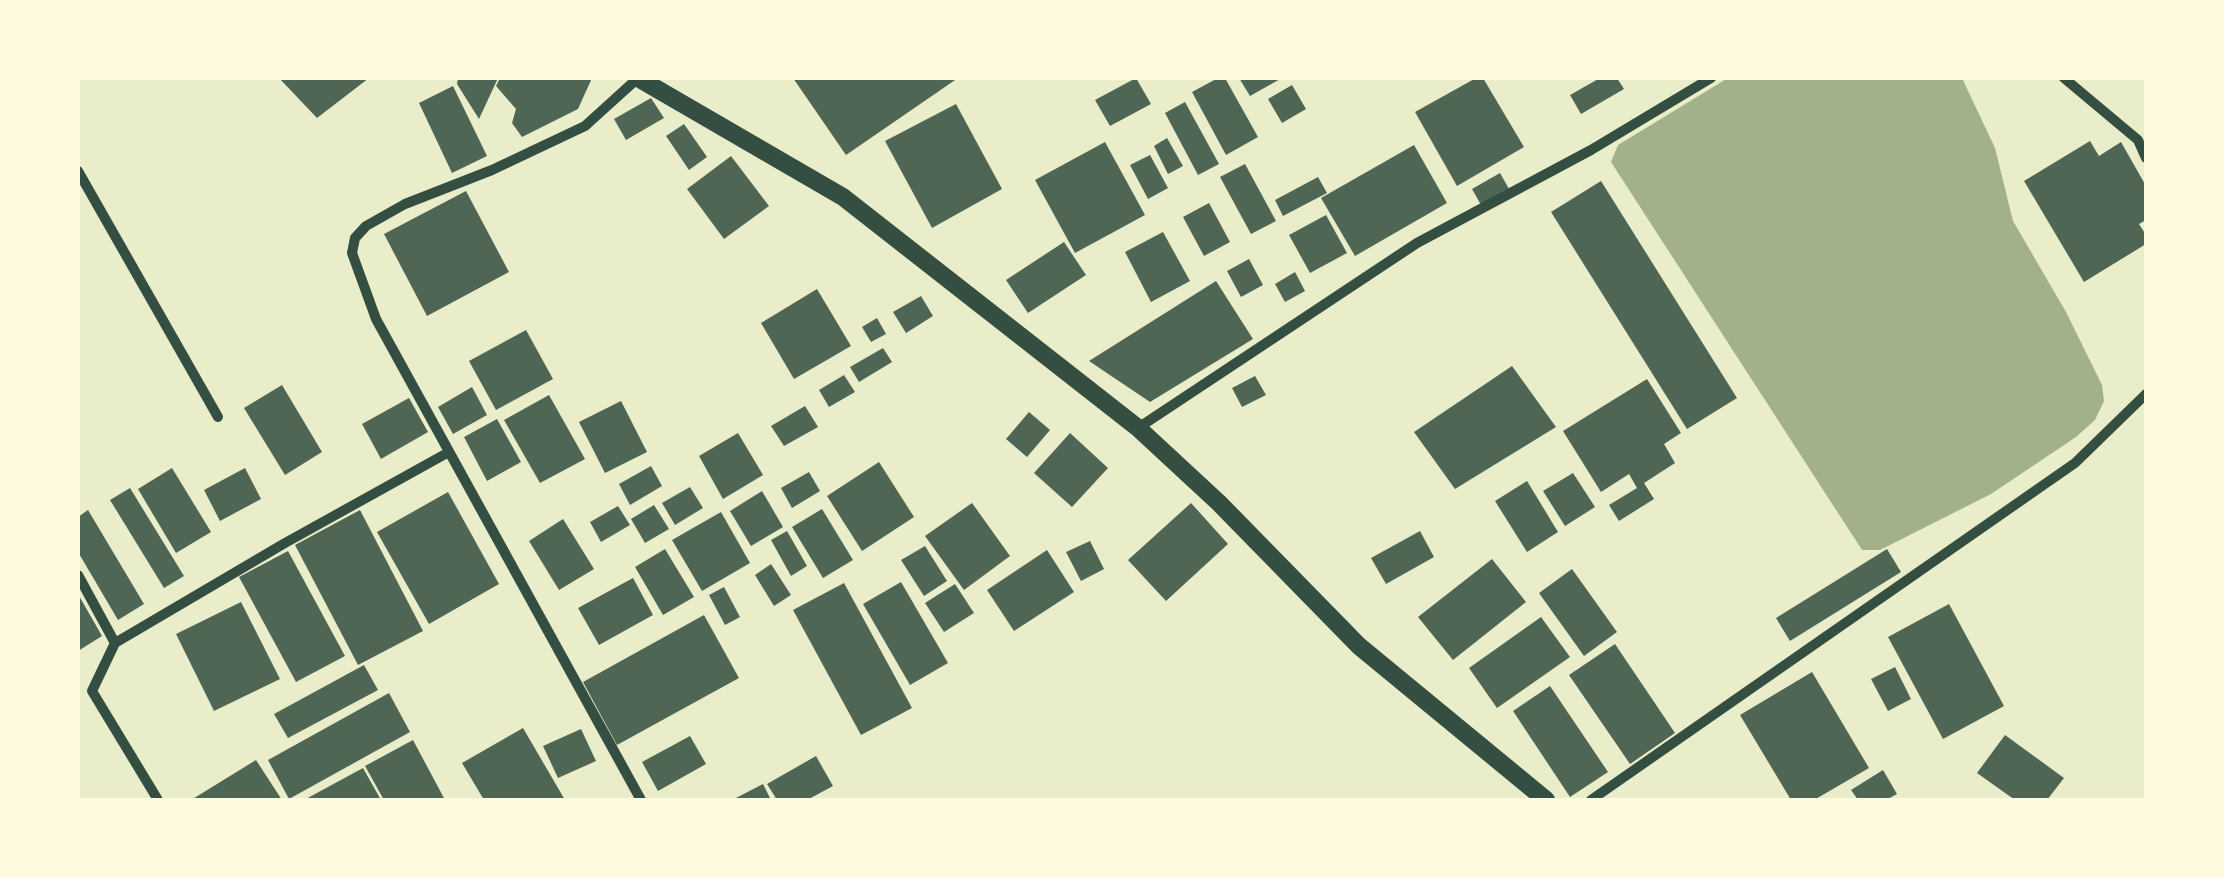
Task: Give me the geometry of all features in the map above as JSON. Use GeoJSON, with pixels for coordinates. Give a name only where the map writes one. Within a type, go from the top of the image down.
{"type":"FeatureCollection","features":[{"type":"Feature","properties":{"kind":"street"},"geometry":{"type":"LineString","coordinates":[[641,800],[376,319],[352,253],[355,238],[366,226],[405,204],[492,170],[586,126],[638,78],[843,197],[1138,428],[1218,503],[1358,646],[1546,800]]}},
{"type":"Feature","properties":{"kind":"street"},"geometry":{"type":"LineString","coordinates":[[1138,428],[1417,243],[1591,150],[1711,78]]}},
{"type":"Feature","properties":{"kind":"street"},"geometry":{"type":"LineString","coordinates":[[2064,78],[2142,138],[2146,158]]}},
{"type":"Feature","properties":{"kind":"street"},"geometry":{"type":"LineString","coordinates":[[78,171],[218,418]]}},
{"type":"Feature","properties":{"kind":"street"},"geometry":{"type":"LineString","coordinates":[[1592,800],[2075,463],[2146,394]]}},
{"type":"Feature","properties":{"kind":"street"},"geometry":{"type":"LineString","coordinates":[[158,800],[92,691],[114,643],[449,452]]}},
{"type":"Feature","properties":{"kind":"street"},"geometry":{"type":"LineString","coordinates":[[78,575],[114,643]]}},
{"type":"Feature","properties":{"kind":"shaded area"},"geometry":{"type":"Polygon","coordinates":[[[1728,78],[1962,78],[1995,148],[2013,221],[2066,312],[2102,385],[2104,401],[2095,420],[1991,494],[1880,550],[1862,550],[1611,162],[1618,145],[1728,78]]]}},
{"type":"Feature","properties":{"kind":"building"},"geometry":{"type":"Polygon","coordinates":[[[279,78],[369,78],[317,118],[279,78]]]}},
{"type":"Feature","properties":{"kind":"building"},"geometry":{"type":"Polygon","coordinates":[[[458,78],[498,78],[479,119],[457,84],[458,78]]]}},
{"type":"Feature","properties":{"kind":"building"},"geometry":{"type":"Polygon","coordinates":[[[500,78],[592,78],[578,109],[522,137],[512,123],[516,109],[496,86],[500,78]]]}},
{"type":"Feature","properties":{"kind":"building"},"geometry":{"type":"Polygon","coordinates":[[[793,78],[958,78],[846,155],[793,78]]]}},
{"type":"Feature","properties":{"kind":"building"},"geometry":{"type":"Polygon","coordinates":[[[1136,78],[1151,104],[1110,126],[1095,100],[1136,78]]]}},
{"type":"Feature","properties":{"kind":"building"},"geometry":{"type":"Polygon","coordinates":[[[1225,78],[1258,137],[1226,155],[1192,92],[1225,78]]]}},
{"type":"Feature","properties":{"kind":"building"},"geometry":{"type":"Polygon","coordinates":[[[1239,78],[1282,78],[1250,96],[1239,78]]]}},
{"type":"Feature","properties":{"kind":"building"},"geometry":{"type":"Polygon","coordinates":[[[1476,78],[1483,78],[1524,147],[1457,186],[1415,112],[1476,78]]]}},
{"type":"Feature","properties":{"kind":"building"},"geometry":{"type":"Polygon","coordinates":[[[1600,78],[1617,78],[1624,89],[1581,114],[1570,95],[1600,78]]]}},
{"type":"Feature","properties":{"kind":"building"},"geometry":{"type":"Polygon","coordinates":[[[1292,85],[1306,109],[1282,123],[1268,99],[1292,85]]]}},
{"type":"Feature","properties":{"kind":"building"},"geometry":{"type":"Polygon","coordinates":[[[453,86],[487,156],[452,173],[419,103],[453,86]]]}},
{"type":"Feature","properties":{"kind":"building"},"geometry":{"type":"Polygon","coordinates":[[[651,98],[664,118],[626,140],[614,119],[651,98]]]}},
{"type":"Feature","properties":{"kind":"building"},"geometry":{"type":"Polygon","coordinates":[[[1185,102],[1219,164],[1198,175],[1165,113],[1185,102]]]}},
{"type":"Feature","properties":{"kind":"building"},"geometry":{"type":"Polygon","coordinates":[[[956,104],[1002,189],[932,228],[885,141],[956,104]]]}},
{"type":"Feature","properties":{"kind":"building"},"geometry":{"type":"Polygon","coordinates":[[[684,124],[707,157],[689,170],[666,136],[684,124]]]}},
{"type":"Feature","properties":{"kind":"building"},"geometry":{"type":"Polygon","coordinates":[[[1167,138],[1183,166],[1168,174],[1154,146],[1167,138]]]}},
{"type":"Feature","properties":{"kind":"building"},"geometry":{"type":"Polygon","coordinates":[[[2090,141],[2099,156],[2121,142],[2146,186],[2146,220],[2139,224],[2146,244],[2084,282],[2024,181],[2090,141]]]}},
{"type":"Feature","properties":{"kind":"building"},"geometry":{"type":"Polygon","coordinates":[[[1105,142],[1145,215],[1075,253],[1035,180],[1105,142]]]}},
{"type":"Feature","properties":{"kind":"building"},"geometry":{"type":"Polygon","coordinates":[[[1414,145],[1447,203],[1355,256],[1321,198],[1414,145]]]}},
{"type":"Feature","properties":{"kind":"building"},"geometry":{"type":"Polygon","coordinates":[[[1150,155],[1168,188],[1148,199],[1130,165],[1150,155]]]}},
{"type":"Feature","properties":{"kind":"building"},"geometry":{"type":"Polygon","coordinates":[[[731,156],[769,206],[724,239],[687,189],[731,156]]]}},
{"type":"Feature","properties":{"kind":"building"},"geometry":{"type":"Polygon","coordinates":[[[1245,164],[1276,221],[1251,234],[1220,177],[1245,164]]]}},
{"type":"Feature","properties":{"kind":"building"},"geometry":{"type":"Polygon","coordinates":[[[1500,173],[1509,189],[1481,205],[1472,189],[1500,173]]]}},
{"type":"Feature","properties":{"kind":"building"},"geometry":{"type":"Polygon","coordinates":[[[1318,177],[1327,193],[1283,216],[1275,200],[1318,177]]]}},
{"type":"Feature","properties":{"kind":"building"},"geometry":{"type":"Polygon","coordinates":[[[1601,181],[1737,398],[1687,429],[1551,212],[1601,181]]]}},
{"type":"Feature","properties":{"kind":"building"},"geometry":{"type":"Polygon","coordinates":[[[466,191],[509,272],[427,316],[384,234],[466,191]]]}},
{"type":"Feature","properties":{"kind":"building"},"geometry":{"type":"Polygon","coordinates":[[[1209,203],[1230,242],[1204,256],[1183,217],[1209,203]]]}},
{"type":"Feature","properties":{"kind":"building"},"geometry":{"type":"Polygon","coordinates":[[[1326,215],[1347,253],[1310,273],[1289,235],[1326,215]]]}},
{"type":"Feature","properties":{"kind":"building"},"geometry":{"type":"Polygon","coordinates":[[[1163,232],[1190,281],[1151,302],[1125,252],[1163,232]]]}},
{"type":"Feature","properties":{"kind":"building"},"geometry":{"type":"Polygon","coordinates":[[[1064,242],[1086,275],[1028,313],[1006,280],[1064,242]]]}},
{"type":"Feature","properties":{"kind":"building"},"geometry":{"type":"Polygon","coordinates":[[[1249,259],[1263,285],[1241,297],[1227,271],[1249,259]]]}},
{"type":"Feature","properties":{"kind":"building"},"geometry":{"type":"Polygon","coordinates":[[[1295,272],[1305,291],[1285,302],[1275,284],[1295,272]]]}},
{"type":"Feature","properties":{"kind":"building"},"geometry":{"type":"Polygon","coordinates":[[[1216,281],[1253,339],[1150,402],[1089,361],[1216,281]]]}},
{"type":"Feature","properties":{"kind":"building"},"geometry":{"type":"Polygon","coordinates":[[[817,289],[851,346],[794,379],[761,323],[817,289]]]}},
{"type":"Feature","properties":{"kind":"building"},"geometry":{"type":"Polygon","coordinates":[[[921,296],[933,316],[906,333],[893,312],[921,296]]]}},
{"type":"Feature","properties":{"kind":"building"},"geometry":{"type":"Polygon","coordinates":[[[877,318],[886,334],[871,342],[862,327],[877,318]]]}},
{"type":"Feature","properties":{"kind":"building"},"geometry":{"type":"Polygon","coordinates":[[[526,330],[553,379],[496,410],[469,361],[526,330]]]}},
{"type":"Feature","properties":{"kind":"building"},"geometry":{"type":"Polygon","coordinates":[[[883,348],[892,362],[859,382],[850,367],[883,348]]]}},
{"type":"Feature","properties":{"kind":"building"},"geometry":{"type":"Polygon","coordinates":[[[1512,366],[1556,427],[1455,489],[1414,432],[1512,366]]]}},
{"type":"Feature","properties":{"kind":"building"},"geometry":{"type":"Polygon","coordinates":[[[844,375],[855,392],[829,407],[819,390],[844,375]]]}},
{"type":"Feature","properties":{"kind":"building"},"geometry":{"type":"Polygon","coordinates":[[[1255,376],[1266,395],[1242,407],[1232,388],[1255,376]]]}},
{"type":"Feature","properties":{"kind":"building"},"geometry":{"type":"Polygon","coordinates":[[[1647,379],[1681,433],[1664,444],[1675,463],[1644,483],[1654,499],[1619,521],[1609,505],[1637,488],[1629,474],[1601,492],[1563,431],[1647,379]]]}},
{"type":"Feature","properties":{"kind":"building"},"geometry":{"type":"Polygon","coordinates":[[[282,385],[322,452],[285,475],[244,408],[282,385]]]}},
{"type":"Feature","properties":{"kind":"building"},"geometry":{"type":"Polygon","coordinates":[[[472,387],[487,415],[453,434],[438,407],[472,387]]]}},
{"type":"Feature","properties":{"kind":"building"},"geometry":{"type":"Polygon","coordinates":[[[549,395],[585,459],[540,483],[504,420],[549,395]]]}},
{"type":"Feature","properties":{"kind":"building"},"geometry":{"type":"Polygon","coordinates":[[[409,398],[428,432],[381,459],[362,424],[409,398]]]}},
{"type":"Feature","properties":{"kind":"building"},"geometry":{"type":"Polygon","coordinates":[[[621,401],[647,452],[605,473],[579,422],[621,401]]]}},
{"type":"Feature","properties":{"kind":"building"},"geometry":{"type":"Polygon","coordinates":[[[805,406],[818,427],[784,446],[771,426],[805,406]]]}},
{"type":"Feature","properties":{"kind":"building"},"geometry":{"type":"Polygon","coordinates":[[[1029,412],[1050,430],[1027,457],[1006,439],[1029,412]]]}},
{"type":"Feature","properties":{"kind":"building"},"geometry":{"type":"Polygon","coordinates":[[[497,419],[521,462],[487,481],[464,437],[497,419]]]}},
{"type":"Feature","properties":{"kind":"building"},"geometry":{"type":"Polygon","coordinates":[[[738,433],[763,475],[723,499],[699,456],[738,433]]]}},
{"type":"Feature","properties":{"kind":"building"},"geometry":{"type":"Polygon","coordinates":[[[1070,433],[1108,468],[1072,507],[1034,473],[1070,433]]]}},
{"type":"Feature","properties":{"kind":"building"},"geometry":{"type":"Polygon","coordinates":[[[879,462],[914,517],[862,551],[827,496],[879,462]]]}},
{"type":"Feature","properties":{"kind":"building"},"geometry":{"type":"Polygon","coordinates":[[[651,466],[662,486],[630,505],[619,484],[651,466]]]}},
{"type":"Feature","properties":{"kind":"building"},"geometry":{"type":"Polygon","coordinates":[[[172,468],[211,532],[176,553],[138,489],[172,468]]]}},
{"type":"Feature","properties":{"kind":"building"},"geometry":{"type":"Polygon","coordinates":[[[245,468],[261,499],[220,521],[204,490],[245,468]]]}},
{"type":"Feature","properties":{"kind":"building"},"geometry":{"type":"Polygon","coordinates":[[[809,472],[820,491],[792,508],[781,488],[809,472]]]}},
{"type":"Feature","properties":{"kind":"building"},"geometry":{"type":"Polygon","coordinates":[[[1573,473],[1595,507],[1565,526],[1543,491],[1573,473]]]}},
{"type":"Feature","properties":{"kind":"building"},"geometry":{"type":"Polygon","coordinates":[[[1527,481],[1558,532],[1527,552],[1495,501],[1527,481]]]}},
{"type":"Feature","properties":{"kind":"building"},"geometry":{"type":"Polygon","coordinates":[[[690,487],[703,508],[675,525],[662,503],[690,487]]]}},
{"type":"Feature","properties":{"kind":"building"},"geometry":{"type":"Polygon","coordinates":[[[130,488],[184,576],[164,588],[110,500],[130,488]]]}},
{"type":"Feature","properties":{"kind":"building"},"geometry":{"type":"Polygon","coordinates":[[[762,491],[783,527],[751,546],[730,511],[762,491]]]}},
{"type":"Feature","properties":{"kind":"building"},"geometry":{"type":"Polygon","coordinates":[[[448,492],[499,584],[429,624],[377,532],[448,492]]]}},
{"type":"Feature","properties":{"kind":"building"},"geometry":{"type":"Polygon","coordinates":[[[972,503],[1010,556],[964,590],[925,536],[972,503]]]}},
{"type":"Feature","properties":{"kind":"building"},"geometry":{"type":"Polygon","coordinates":[[[1191,503],[1228,544],[1166,601],[1128,560],[1191,503]]]}},
{"type":"Feature","properties":{"kind":"building"},"geometry":{"type":"Polygon","coordinates":[[[654,505],[669,529],[645,543],[631,519],[654,505]]]}},
{"type":"Feature","properties":{"kind":"building"},"geometry":{"type":"Polygon","coordinates":[[[618,506],[630,525],[601,542],[590,522],[618,506]]]}},
{"type":"Feature","properties":{"kind":"building"},"geometry":{"type":"Polygon","coordinates":[[[822,509],[853,560],[823,578],[792,527],[822,509]]]}},
{"type":"Feature","properties":{"kind":"building"},"geometry":{"type":"Polygon","coordinates":[[[88,510],[144,604],[118,620],[78,552],[78,517],[88,510]]]}},
{"type":"Feature","properties":{"kind":"building"},"geometry":{"type":"Polygon","coordinates":[[[360,510],[423,631],[358,665],[295,545],[360,510]]]}},
{"type":"Feature","properties":{"kind":"building"},"geometry":{"type":"Polygon","coordinates":[[[721,512],[750,563],[702,591],[672,540],[721,512]]]}},
{"type":"Feature","properties":{"kind":"building"},"geometry":{"type":"Polygon","coordinates":[[[563,519],[594,569],[559,590],[529,541],[563,519]]]}},
{"type":"Feature","properties":{"kind":"building"},"geometry":{"type":"Polygon","coordinates":[[[787,531],[807,566],[791,576],[771,540],[787,531]]]}},
{"type":"Feature","properties":{"kind":"building"},"geometry":{"type":"Polygon","coordinates":[[[1420,531],[1434,557],[1386,584],[1371,558],[1420,531]]]}},
{"type":"Feature","properties":{"kind":"building"},"geometry":{"type":"Polygon","coordinates":[[[1090,541],[1104,569],[1081,581],[1066,552],[1090,541]]]}},
{"type":"Feature","properties":{"kind":"building"},"geometry":{"type":"Polygon","coordinates":[[[925,546],[947,581],[924,596],[901,560],[925,546]]]}},
{"type":"Feature","properties":{"kind":"building"},"geometry":{"type":"Polygon","coordinates":[[[665,549],[694,597],[663,615],[635,567],[665,549]]]}},
{"type":"Feature","properties":{"kind":"building"},"geometry":{"type":"Polygon","coordinates":[[[1887,549],[1901,572],[1790,641],[1776,618],[1887,549]]]}},
{"type":"Feature","properties":{"kind":"building"},"geometry":{"type":"Polygon","coordinates":[[[1047,550],[1074,592],[1014,631],[987,590],[1047,550]]]}},
{"type":"Feature","properties":{"kind":"building"},"geometry":{"type":"Polygon","coordinates":[[[288,551],[345,656],[296,682],[239,577],[288,551]]]}},
{"type":"Feature","properties":{"kind":"building"},"geometry":{"type":"Polygon","coordinates":[[[1492,559],[1526,602],[1453,660],[1418,617],[1492,559]]]}},
{"type":"Feature","properties":{"kind":"building"},"geometry":{"type":"Polygon","coordinates":[[[771,564],[791,595],[774,606],[755,575],[771,564]]]}},
{"type":"Feature","properties":{"kind":"building"},"geometry":{"type":"Polygon","coordinates":[[[1572,569],[1617,632],[1584,656],[1539,593],[1572,569]]]}},
{"type":"Feature","properties":{"kind":"building"},"geometry":{"type":"Polygon","coordinates":[[[633,578],[653,615],[599,645],[578,608],[633,578]]]}},
{"type":"Feature","properties":{"kind":"building"},"geometry":{"type":"Polygon","coordinates":[[[901,582],[948,663],[910,685],[863,604],[901,582]]]}},
{"type":"Feature","properties":{"kind":"building"},"geometry":{"type":"Polygon","coordinates":[[[844,583],[912,708],[861,735],[793,610],[844,583]]]}},
{"type":"Feature","properties":{"kind":"building"},"geometry":{"type":"Polygon","coordinates":[[[955,584],[974,613],[944,632],[925,603],[955,584]]]}},
{"type":"Feature","properties":{"kind":"building"},"geometry":{"type":"Polygon","coordinates":[[[724,587],[740,617],[725,625],[709,595],[724,587]]]}},
{"type":"Feature","properties":{"kind":"building"},"geometry":{"type":"Polygon","coordinates":[[[78,594],[102,636],[78,651],[78,594]]]}},
{"type":"Feature","properties":{"kind":"building"},"geometry":{"type":"Polygon","coordinates":[[[241,602],[280,679],[214,711],[176,634],[241,602]]]}},
{"type":"Feature","properties":{"kind":"building"},"geometry":{"type":"Polygon","coordinates":[[[1949,604],[2004,706],[1943,739],[1888,637],[1949,604]]]}},
{"type":"Feature","properties":{"kind":"building"},"geometry":{"type":"Polygon","coordinates":[[[704,615],[739,678],[617,745],[583,682],[704,615]]]}},
{"type":"Feature","properties":{"kind":"building"},"geometry":{"type":"Polygon","coordinates":[[[1541,617],[1570,657],[1497,708],[1469,668],[1541,617]]]}},
{"type":"Feature","properties":{"kind":"building"},"geometry":{"type":"Polygon","coordinates":[[[1615,644],[1675,733],[1630,764],[1569,675],[1615,644]]]}},
{"type":"Feature","properties":{"kind":"building"},"geometry":{"type":"Polygon","coordinates":[[[364,665],[378,690],[288,738],[274,714],[364,665]]]}},
{"type":"Feature","properties":{"kind":"building"},"geometry":{"type":"Polygon","coordinates":[[[1895,667],[1911,699],[1888,711],[1871,679],[1895,667]]]}},
{"type":"Feature","properties":{"kind":"building"},"geometry":{"type":"Polygon","coordinates":[[[1812,672],[1869,768],[1814,800],[1791,800],[1740,715],[1812,672]]]}},
{"type":"Feature","properties":{"kind":"building"},"geometry":{"type":"Polygon","coordinates":[[[1550,686],[1608,772],[1570,797],[1513,711],[1550,686]]]}},
{"type":"Feature","properties":{"kind":"building"},"geometry":{"type":"Polygon","coordinates":[[[389,693],[410,732],[289,799],[268,760],[389,693]]]}},
{"type":"Feature","properties":{"kind":"building"},"geometry":{"type":"Polygon","coordinates":[[[523,728],[565,800],[484,800],[462,763],[523,728]]]}},
{"type":"Feature","properties":{"kind":"building"},"geometry":{"type":"Polygon","coordinates":[[[581,729],[596,761],[558,778],[543,746],[581,729]]]}},
{"type":"Feature","properties":{"kind":"building"},"geometry":{"type":"Polygon","coordinates":[[[2005,735],[2064,778],[2047,800],[2015,800],[1977,773],[2005,735]]]}},
{"type":"Feature","properties":{"kind":"building"},"geometry":{"type":"Polygon","coordinates":[[[690,736],[706,764],[658,791],[642,762],[690,736]]]}},
{"type":"Feature","properties":{"kind":"building"},"geometry":{"type":"Polygon","coordinates":[[[413,740],[445,800],[384,800],[365,766],[413,740]]]}},
{"type":"Feature","properties":{"kind":"building"},"geometry":{"type":"Polygon","coordinates":[[[816,756],[833,786],[807,800],[777,800],[767,784],[816,756]]]}},
{"type":"Feature","properties":{"kind":"building"},"geometry":{"type":"Polygon","coordinates":[[[256,760],[282,800],[191,800],[256,760]]]}},
{"type":"Feature","properties":{"kind":"building"},"geometry":{"type":"Polygon","coordinates":[[[363,768],[381,800],[304,800],[363,768]]]}},
{"type":"Feature","properties":{"kind":"building"},"geometry":{"type":"Polygon","coordinates":[[[1883,770],[1897,794],[1886,800],[1858,800],[1851,790],[1883,770]]]}},
{"type":"Feature","properties":{"kind":"building"},"geometry":{"type":"Polygon","coordinates":[[[763,784],[771,800],[732,800],[763,784]]]}}]}
